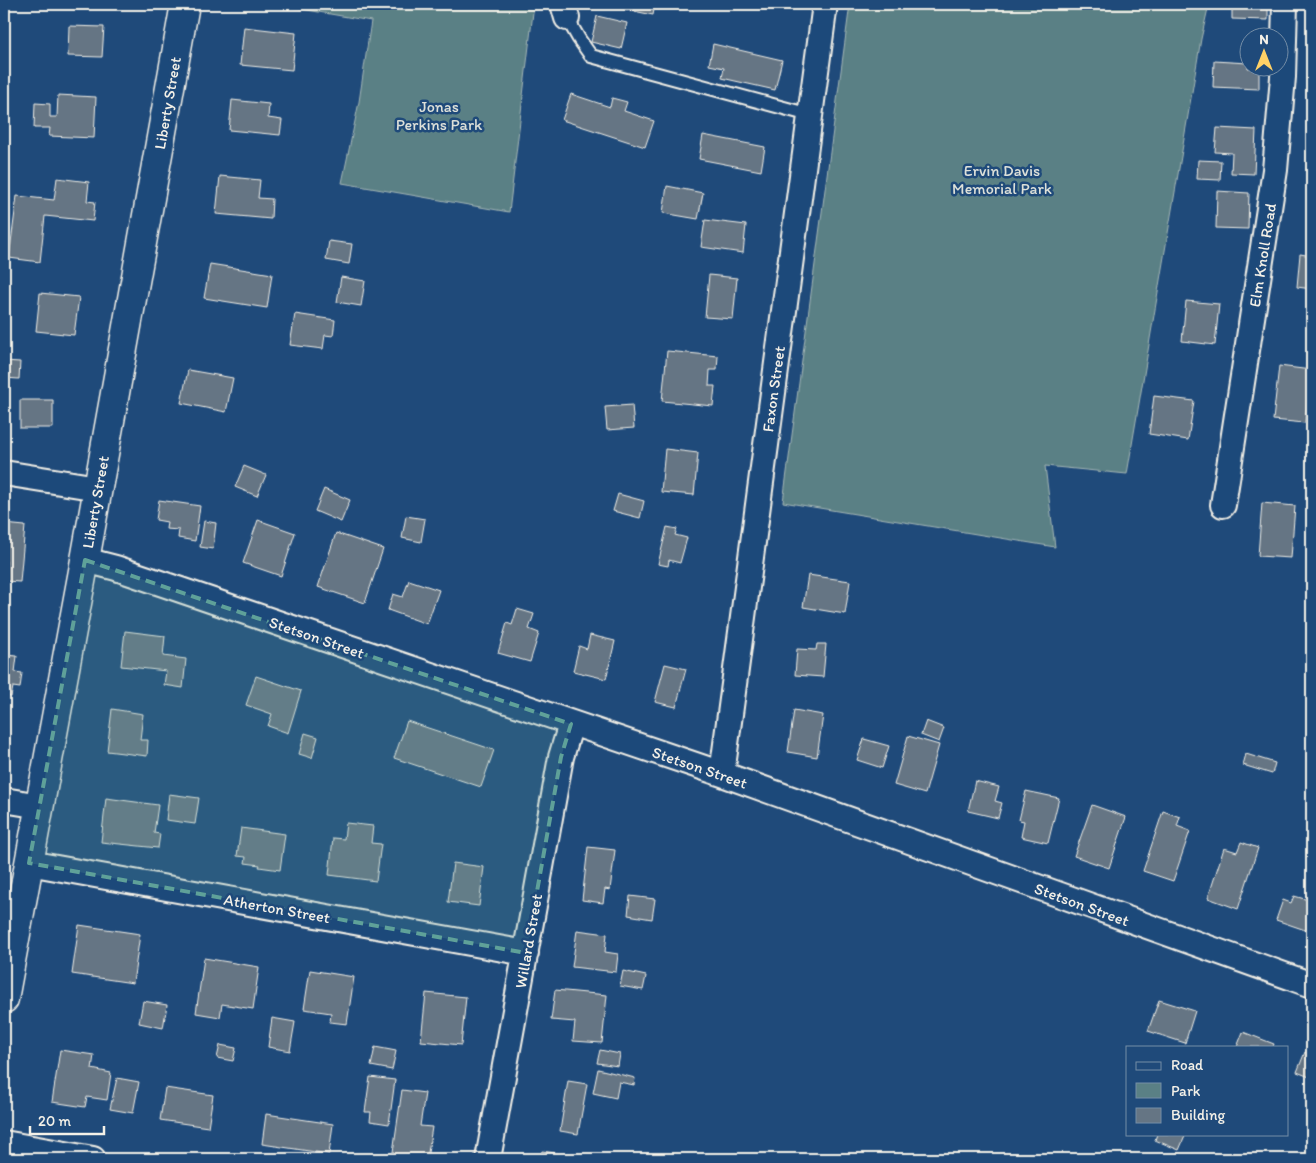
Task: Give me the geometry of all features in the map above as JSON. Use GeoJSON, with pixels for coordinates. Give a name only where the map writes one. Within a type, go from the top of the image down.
{"type":"FeatureCollection","features":[{"type":"Feature","properties":{"kind":"main road","name":"Liberty Street"},"geometry":{"type":"LineString","coordinates":[[4,999],[85,560],[184,4]]}},
{"type":"Feature","properties":{"kind":"street","name":"Faxon Street"},"geometry":{"type":"LineString","coordinates":[[722,774],[825,4]]}},
{"type":"Feature","properties":{"kind":"street","name":"Elm Knoll Road"},"geometry":{"type":"LineString","coordinates":[[1223,505],[1274,170],[1283,77],[1285,4]]}},
{"type":"Feature","properties":{"kind":"street"},"geometry":{"type":"LineString","coordinates":[[4,473],[98,488]]}},
{"type":"Feature","properties":{"kind":"street","name":"Stetson Street"},"geometry":{"type":"LineString","coordinates":[[85,560],[116,568],[722,774],[1312,985]]}},
{"type":"Feature","properties":{"kind":"street","name":"Willard Street"},"geometry":{"type":"LineString","coordinates":[[488,1159],[561,757],[571,724]]}},
{"type":"Feature","properties":{"kind":"street"},"geometry":{"type":"LineString","coordinates":[[4,800],[40,806]]}},
{"type":"Feature","properties":{"kind":"street","name":"Atherton Street"},"geometry":{"type":"LineString","coordinates":[[29,863],[526,953]]}},
{"type":"Feature","properties":{"kind":"street"},"geometry":{"type":"LineString","coordinates":[[4,1143],[94,1159]]}},
{"type":"Feature","properties":{"kind":"lane"},"geometry":{"type":"LineString","coordinates":[[565,11],[579,40],[591,56],[810,115]]}},
{"type":"Feature","properties":{"kind":"highlighted area"},"geometry":{"type":"Polygon","coordinates":[[[85,560],[571,724],[561,757],[526,953],[29,863],[85,560]]]}},
{"type":"Feature","properties":{"kind":"green space","name":"Jonas Perkins Park"},"geometry":{"type":"Polygon","coordinates":[[[272,4],[534,4],[509,212],[342,183],[359,102],[371,21],[272,4]]]}},
{"type":"Feature","properties":{"kind":"green space","name":"Ervin Davis Memorial Park"},"geometry":{"type":"Polygon","coordinates":[[[850,4],[1209,4],[1201,39],[1127,474],[1045,466],[1055,547],[783,502],[850,4]]]}},
{"type":"Feature","properties":{"kind":"building"},"geometry":{"type":"Polygon","coordinates":[[[600,4],[655,4],[653,15],[600,4]]]}},
{"type":"Feature","properties":{"kind":"building"},"geometry":{"type":"Polygon","coordinates":[[[1232,4],[1268,4],[1268,20],[1232,19],[1232,4]]]}},
{"type":"Feature","properties":{"kind":"building"},"geometry":{"type":"Polygon","coordinates":[[[597,16],[627,23],[621,49],[591,42],[597,16]]]}},
{"type":"Feature","properties":{"kind":"building"},"geometry":{"type":"Polygon","coordinates":[[[69,26],[104,27],[102,57],[68,56],[69,26]]]}},
{"type":"Feature","properties":{"kind":"building"},"geometry":{"type":"Polygon","coordinates":[[[244,27],[296,33],[292,70],[240,65],[244,27]]]}},
{"type":"Feature","properties":{"kind":"building"},"geometry":{"type":"Polygon","coordinates":[[[713,44],[782,60],[775,90],[722,78],[724,68],[709,65],[713,44]]]}},
{"type":"Feature","properties":{"kind":"building"},"geometry":{"type":"Polygon","coordinates":[[[1214,61],[1238,62],[1238,78],[1259,78],[1259,89],[1213,87],[1214,61]]]}},
{"type":"Feature","properties":{"kind":"building"},"geometry":{"type":"Polygon","coordinates":[[[571,94],[610,107],[612,98],[627,102],[624,111],[654,121],[645,147],[562,120],[571,94]]]}},
{"type":"Feature","properties":{"kind":"building"},"geometry":{"type":"Polygon","coordinates":[[[58,95],[96,97],[94,138],[49,136],[50,128],[34,128],[35,103],[50,104],[50,117],[57,117],[58,95]]]}},
{"type":"Feature","properties":{"kind":"building"},"geometry":{"type":"Polygon","coordinates":[[[232,100],[269,104],[268,118],[282,120],[280,135],[229,130],[232,100]]]}},
{"type":"Feature","properties":{"kind":"building"},"geometry":{"type":"Polygon","coordinates":[[[1217,128],[1256,130],[1254,174],[1231,173],[1232,153],[1215,152],[1217,128]]]}},
{"type":"Feature","properties":{"kind":"building"},"geometry":{"type":"Polygon","coordinates":[[[703,135],[765,147],[761,171],[699,159],[703,135]]]}},
{"type":"Feature","properties":{"kind":"building"},"geometry":{"type":"Polygon","coordinates":[[[1198,160],[1221,161],[1220,180],[1197,179],[1198,160]]]}},
{"type":"Feature","properties":{"kind":"building"},"geometry":{"type":"Polygon","coordinates":[[[220,176],[260,180],[258,198],[272,199],[271,219],[216,214],[220,176]]]}},
{"type":"Feature","properties":{"kind":"building"},"geometry":{"type":"Polygon","coordinates":[[[57,178],[89,182],[87,201],[95,202],[93,221],[45,216],[40,262],[9,258],[17,196],[54,200],[57,178]]]}},
{"type":"Feature","properties":{"kind":"building"},"geometry":{"type":"Polygon","coordinates":[[[667,186],[703,193],[698,219],[663,213],[667,186]]]}},
{"type":"Feature","properties":{"kind":"building"},"geometry":{"type":"Polygon","coordinates":[[[1217,191],[1249,193],[1248,229],[1216,228],[1217,191]]]}},
{"type":"Feature","properties":{"kind":"building"},"geometry":{"type":"Polygon","coordinates":[[[705,220],[746,225],[743,253],[701,247],[705,220]]]}},
{"type":"Feature","properties":{"kind":"building"},"geometry":{"type":"Polygon","coordinates":[[[329,241],[352,244],[349,264],[326,260],[329,241]]]}},
{"type":"Feature","properties":{"kind":"building"},"geometry":{"type":"Polygon","coordinates":[[[1300,254],[1312,256],[1312,289],[1297,287],[1300,254]]]}},
{"type":"Feature","properties":{"kind":"building"},"geometry":{"type":"Polygon","coordinates":[[[210,264],[272,274],[267,308],[204,298],[210,264]]]}},
{"type":"Feature","properties":{"kind":"building"},"geometry":{"type":"Polygon","coordinates":[[[709,275],[737,278],[733,319],[705,317],[709,275]]]}},
{"type":"Feature","properties":{"kind":"building"},"geometry":{"type":"Polygon","coordinates":[[[341,277],[365,281],[361,306],[337,302],[341,277]]]}},
{"type":"Feature","properties":{"kind":"building"},"geometry":{"type":"Polygon","coordinates":[[[40,293],[79,297],[74,335],[36,331],[40,293]]]}},
{"type":"Feature","properties":{"kind":"building"},"geometry":{"type":"Polygon","coordinates":[[[1186,301],[1219,304],[1215,345],[1182,341],[1186,301]]]}},
{"type":"Feature","properties":{"kind":"building"},"geometry":{"type":"Polygon","coordinates":[[[295,314],[335,320],[333,336],[325,335],[323,349],[290,345],[295,314]]]}},
{"type":"Feature","properties":{"kind":"building"},"geometry":{"type":"Polygon","coordinates":[[[667,351],[718,356],[717,370],[710,370],[709,386],[715,386],[713,406],[662,401],[667,351]]]}},
{"type":"Feature","properties":{"kind":"building"},"geometry":{"type":"Polygon","coordinates":[[[4,361],[20,362],[19,379],[4,378],[4,361]]]}},
{"type":"Feature","properties":{"kind":"building"},"geometry":{"type":"Polygon","coordinates":[[[1279,366],[1311,370],[1305,423],[1273,420],[1279,366]]]}},
{"type":"Feature","properties":{"kind":"building"},"geometry":{"type":"Polygon","coordinates":[[[188,370],[233,378],[226,412],[181,403],[188,370]]]}},
{"type":"Feature","properties":{"kind":"building"},"geometry":{"type":"Polygon","coordinates":[[[1154,396],[1194,401],[1188,440],[1149,434],[1154,396]]]}},
{"type":"Feature","properties":{"kind":"building"},"geometry":{"type":"Polygon","coordinates":[[[20,400],[53,400],[53,428],[20,428],[20,400]]]}},
{"type":"Feature","properties":{"kind":"building"},"geometry":{"type":"Polygon","coordinates":[[[632,405],[634,428],[607,430],[605,407],[632,405]]]}},
{"type":"Feature","properties":{"kind":"building"},"geometry":{"type":"Polygon","coordinates":[[[665,449],[698,453],[694,495],[661,492],[665,449]]]}},
{"type":"Feature","properties":{"kind":"building"},"geometry":{"type":"Polygon","coordinates":[[[244,466],[266,475],[257,496],[235,487],[244,466]]]}},
{"type":"Feature","properties":{"kind":"building"},"geometry":{"type":"Polygon","coordinates":[[[324,489],[350,500],[341,522],[315,511],[324,489]]]}},
{"type":"Feature","properties":{"kind":"building"},"geometry":{"type":"Polygon","coordinates":[[[618,494],[644,501],[640,518],[613,511],[618,494]]]}},
{"type":"Feature","properties":{"kind":"building"},"geometry":{"type":"Polygon","coordinates":[[[159,500],[200,506],[195,541],[178,538],[179,530],[166,529],[167,522],[156,520],[159,500]]]}},
{"type":"Feature","properties":{"kind":"building"},"geometry":{"type":"Polygon","coordinates":[[[1262,503],[1295,506],[1291,558],[1258,556],[1262,503]]]}},
{"type":"Feature","properties":{"kind":"building"},"geometry":{"type":"Polygon","coordinates":[[[406,516],[425,519],[421,542],[402,538],[406,516]]]}},
{"type":"Feature","properties":{"kind":"building"},"geometry":{"type":"Polygon","coordinates":[[[258,520],[295,533],[281,576],[243,563],[258,520]]]}},
{"type":"Feature","properties":{"kind":"building"},"geometry":{"type":"Polygon","coordinates":[[[204,521],[216,523],[213,549],[200,547],[204,521]]]}},
{"type":"Feature","properties":{"kind":"building"},"geometry":{"type":"Polygon","coordinates":[[[4,524],[25,526],[20,582],[5,581],[4,524]]]}},
{"type":"Feature","properties":{"kind":"building"},"geometry":{"type":"Polygon","coordinates":[[[667,527],[677,529],[675,535],[687,538],[680,563],[669,560],[668,566],[658,564],[667,527]]]}},
{"type":"Feature","properties":{"kind":"building"},"geometry":{"type":"Polygon","coordinates":[[[336,533],[383,549],[365,603],[318,587],[336,533]]]}},
{"type":"Feature","properties":{"kind":"building"},"geometry":{"type":"Polygon","coordinates":[[[808,575],[850,581],[845,614],[803,607],[808,575]]]}},
{"type":"Feature","properties":{"kind":"building"},"geometry":{"type":"Polygon","coordinates":[[[409,580],[439,590],[427,624],[388,610],[393,594],[403,597],[409,580]]]}},
{"type":"Feature","properties":{"kind":"building"},"geometry":{"type":"Polygon","coordinates":[[[517,609],[534,614],[529,629],[539,633],[530,662],[498,653],[507,623],[512,625],[517,609]]]}},
{"type":"Feature","properties":{"kind":"building"},"geometry":{"type":"Polygon","coordinates":[[[125,631],[165,636],[163,656],[186,659],[183,688],[164,685],[166,671],[121,666],[125,631]]]}},
{"type":"Feature","properties":{"kind":"building"},"geometry":{"type":"Polygon","coordinates":[[[590,635],[615,641],[606,679],[573,671],[579,646],[587,649],[590,635]]]}},
{"type":"Feature","properties":{"kind":"building"},"geometry":{"type":"Polygon","coordinates":[[[817,644],[826,644],[823,677],[795,675],[797,649],[816,650],[817,644]]]}},
{"type":"Feature","properties":{"kind":"building"},"geometry":{"type":"Polygon","coordinates":[[[4,655],[17,656],[15,672],[22,673],[20,688],[13,687],[11,697],[4,696],[4,655]]]}},
{"type":"Feature","properties":{"kind":"building"},"geometry":{"type":"Polygon","coordinates":[[[665,664],[686,669],[676,707],[655,702],[665,664]]]}},
{"type":"Feature","properties":{"kind":"building"},"geometry":{"type":"Polygon","coordinates":[[[256,676],[301,691],[288,733],[268,726],[272,714],[246,705],[256,676]]]}},
{"type":"Feature","properties":{"kind":"building"},"geometry":{"type":"Polygon","coordinates":[[[112,709],[143,714],[140,740],[148,740],[147,756],[107,751],[112,709]]]}},
{"type":"Feature","properties":{"kind":"building"},"geometry":{"type":"Polygon","coordinates":[[[794,710],[823,715],[817,757],[788,752],[794,710]]]}},
{"type":"Feature","properties":{"kind":"building"},"geometry":{"type":"Polygon","coordinates":[[[407,721],[494,750],[481,787],[394,758],[407,721]]]}},
{"type":"Feature","properties":{"kind":"building"},"geometry":{"type":"Polygon","coordinates":[[[926,721],[944,728],[939,742],[921,735],[926,721]]]}},
{"type":"Feature","properties":{"kind":"building"},"geometry":{"type":"Polygon","coordinates":[[[305,733],[318,737],[312,758],[299,754],[305,733]]]}},
{"type":"Feature","properties":{"kind":"building"},"geometry":{"type":"Polygon","coordinates":[[[908,736],[939,745],[925,794],[894,785],[908,736]]]}},
{"type":"Feature","properties":{"kind":"building"},"geometry":{"type":"Polygon","coordinates":[[[864,739],[889,746],[882,768],[857,760],[864,739]]]}},
{"type":"Feature","properties":{"kind":"building"},"geometry":{"type":"Polygon","coordinates":[[[1246,754],[1275,763],[1272,774],[1243,765],[1246,754]]]}},
{"type":"Feature","properties":{"kind":"building"},"geometry":{"type":"Polygon","coordinates":[[[975,781],[999,787],[995,801],[1002,803],[998,818],[968,811],[975,781]]]}},
{"type":"Feature","properties":{"kind":"building"},"geometry":{"type":"Polygon","coordinates":[[[1026,791],[1059,798],[1048,843],[1021,837],[1024,821],[1019,820],[1026,791]]]}},
{"type":"Feature","properties":{"kind":"building"},"geometry":{"type":"Polygon","coordinates":[[[169,794],[199,798],[195,824],[166,820],[169,794]]]}},
{"type":"Feature","properties":{"kind":"building"},"geometry":{"type":"Polygon","coordinates":[[[106,798],[158,805],[154,833],[160,834],[158,848],[101,842],[106,798]]]}},
{"type":"Feature","properties":{"kind":"building"},"geometry":{"type":"Polygon","coordinates":[[[1092,805],[1126,817],[1109,868],[1074,856],[1092,805]]]}},
{"type":"Feature","properties":{"kind":"building"},"geometry":{"type":"Polygon","coordinates":[[[1163,811],[1180,817],[1177,826],[1190,831],[1173,881],[1143,871],[1163,811]]]}},
{"type":"Feature","properties":{"kind":"building"},"geometry":{"type":"Polygon","coordinates":[[[346,823],[373,826],[371,843],[381,844],[376,881],[329,875],[333,838],[344,839],[346,823]]]}},
{"type":"Feature","properties":{"kind":"building"},"geometry":{"type":"Polygon","coordinates":[[[241,828],[285,834],[280,870],[245,863],[246,857],[237,856],[241,828]]]}},
{"type":"Feature","properties":{"kind":"building"},"geometry":{"type":"Polygon","coordinates":[[[1241,842],[1258,848],[1238,909],[1208,898],[1224,848],[1237,852],[1241,842]]]}},
{"type":"Feature","properties":{"kind":"building"},"geometry":{"type":"Polygon","coordinates":[[[588,847],[615,850],[610,890],[605,889],[603,903],[582,900],[588,847]]]}},
{"type":"Feature","properties":{"kind":"building"},"geometry":{"type":"Polygon","coordinates":[[[453,863],[484,867],[479,906],[448,902],[453,863]]]}},
{"type":"Feature","properties":{"kind":"building"},"geometry":{"type":"Polygon","coordinates":[[[630,896],[655,899],[652,919],[628,915],[630,896]]]}},
{"type":"Feature","properties":{"kind":"building"},"geometry":{"type":"Polygon","coordinates":[[[1294,896],[1312,901],[1311,932],[1276,920],[1283,900],[1291,903],[1294,896]]]}},
{"type":"Feature","properties":{"kind":"building"},"geometry":{"type":"Polygon","coordinates":[[[79,925],[140,934],[133,983],[72,974],[79,925]]]}},
{"type":"Feature","properties":{"kind":"building"},"geometry":{"type":"Polygon","coordinates":[[[577,930],[607,934],[605,952],[618,954],[616,972],[572,967],[577,930]]]}},
{"type":"Feature","properties":{"kind":"building"},"geometry":{"type":"Polygon","coordinates":[[[204,958],[259,967],[253,1009],[222,1004],[220,1017],[196,1013],[204,958]]]}},
{"type":"Feature","properties":{"kind":"building"},"geometry":{"type":"Polygon","coordinates":[[[310,970],[354,977],[347,1024],[330,1022],[331,1013],[304,1009],[310,970]]]}},
{"type":"Feature","properties":{"kind":"building"},"geometry":{"type":"Polygon","coordinates":[[[623,971],[646,976],[643,990],[620,986],[623,971]]]}},
{"type":"Feature","properties":{"kind":"building"},"geometry":{"type":"Polygon","coordinates":[[[555,990],[607,995],[602,1043],[573,1041],[575,1022],[551,1020],[555,990]]]}},
{"type":"Feature","properties":{"kind":"building"},"geometry":{"type":"Polygon","coordinates":[[[426,993],[466,997],[461,1045],[421,1041],[426,993]]]}},
{"type":"Feature","properties":{"kind":"building"},"geometry":{"type":"Polygon","coordinates":[[[1159,1000],[1195,1011],[1185,1043],[1148,1031],[1159,1000]]]}},
{"type":"Feature","properties":{"kind":"building"},"geometry":{"type":"Polygon","coordinates":[[[143,1001],[167,1005],[163,1028],[139,1023],[143,1001]]]}},
{"type":"Feature","properties":{"kind":"building"},"geometry":{"type":"Polygon","coordinates":[[[272,1018],[295,1022],[290,1051],[268,1047],[272,1018]]]}},
{"type":"Feature","properties":{"kind":"building"},"geometry":{"type":"Polygon","coordinates":[[[1243,1032],[1274,1044],[1273,1046],[1237,1046],[1243,1032]]]}},
{"type":"Feature","properties":{"kind":"building"},"geometry":{"type":"Polygon","coordinates":[[[220,1045],[236,1048],[233,1061],[217,1058],[220,1045]]]}},
{"type":"Feature","properties":{"kind":"building"},"geometry":{"type":"Polygon","coordinates":[[[375,1047],[396,1051],[392,1070],[371,1066],[375,1047]]]}},
{"type":"Feature","properties":{"kind":"building"},"geometry":{"type":"Polygon","coordinates":[[[60,1050],[94,1055],[92,1069],[111,1073],[107,1100],[87,1097],[85,1107],[52,1102],[60,1050]]]}},
{"type":"Feature","properties":{"kind":"building"},"geometry":{"type":"Polygon","coordinates":[[[600,1050],[620,1054],[618,1066],[597,1063],[600,1050]]]}},
{"type":"Feature","properties":{"kind":"building"},"geometry":{"type":"Polygon","coordinates":[[[1305,1052],[1312,1055],[1312,1078],[1297,1072],[1305,1052]]]}},
{"type":"Feature","properties":{"kind":"building"},"geometry":{"type":"Polygon","coordinates":[[[598,1069],[635,1078],[634,1085],[619,1082],[616,1098],[593,1093],[598,1069]]]}},
{"type":"Feature","properties":{"kind":"building"},"geometry":{"type":"Polygon","coordinates":[[[370,1077],[395,1080],[389,1124],[370,1121],[371,1112],[365,1112],[370,1077]]]}},
{"type":"Feature","properties":{"kind":"building"},"geometry":{"type":"Polygon","coordinates":[[[117,1078],[139,1082],[133,1113],[110,1109],[117,1078]]]}},
{"type":"Feature","properties":{"kind":"building"},"geometry":{"type":"Polygon","coordinates":[[[568,1081],[587,1084],[578,1134],[560,1131],[568,1081]]]}},
{"type":"Feature","properties":{"kind":"building"},"geometry":{"type":"Polygon","coordinates":[[[165,1088],[213,1095],[208,1127],[160,1120],[165,1088]]]}},
{"type":"Feature","properties":{"kind":"building"},"geometry":{"type":"Polygon","coordinates":[[[402,1090],[425,1093],[420,1126],[432,1127],[427,1159],[392,1159],[402,1090]]]}},
{"type":"Feature","properties":{"kind":"building"},"geometry":{"type":"Polygon","coordinates":[[[266,1114],[333,1124],[329,1154],[262,1144],[266,1114]]]}},
{"type":"Feature","properties":{"kind":"building"},"geometry":{"type":"Polygon","coordinates":[[[1156,1136],[1185,1136],[1179,1150],[1155,1140],[1156,1136]]]}},
{"type":"Feature","properties":{"kind":"building"},"geometry":{"type":"Polygon","coordinates":[[[542,1151],[581,1157],[580,1159],[540,1159],[542,1151]]]}}]}
